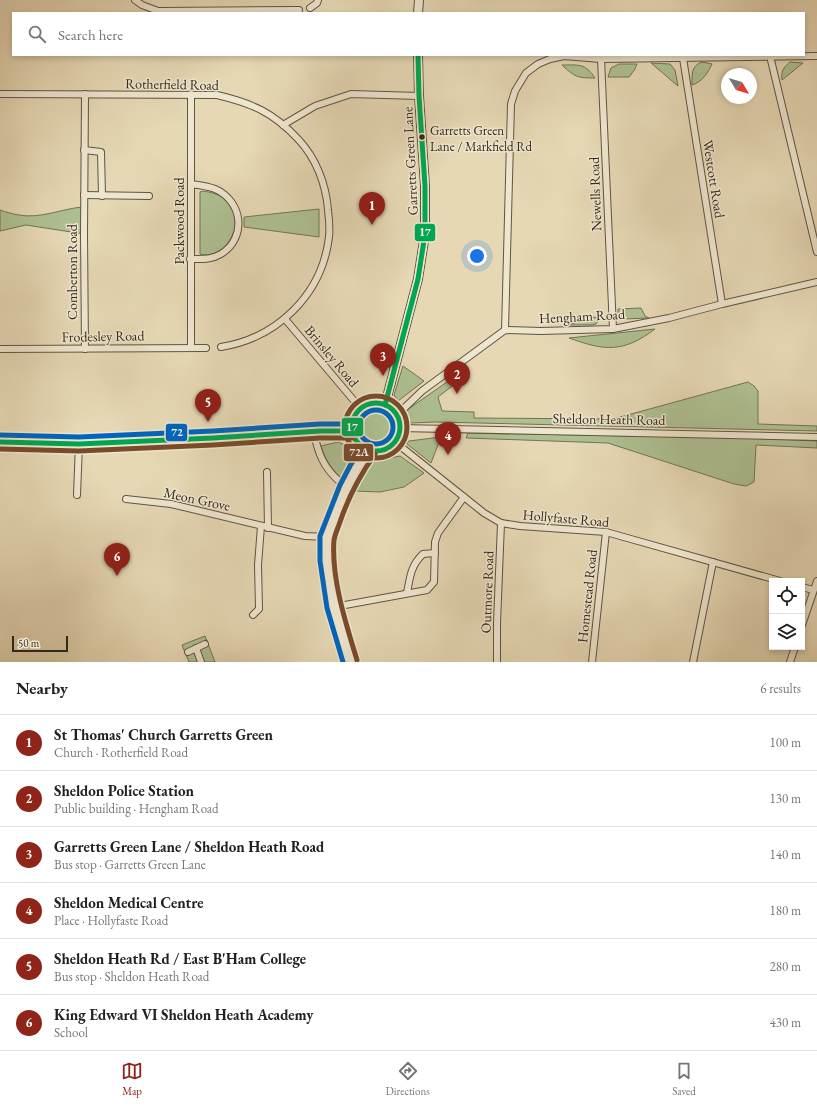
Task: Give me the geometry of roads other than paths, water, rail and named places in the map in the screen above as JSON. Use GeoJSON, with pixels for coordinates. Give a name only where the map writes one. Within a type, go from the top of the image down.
{"type":"FeatureCollection","features":[{"type":"Feature","properties":{"kind":"street"},"geometry":{"type":"LineString","coordinates":[[135,0],[142,6],[158,11],[299,10]]}},
{"type":"Feature","properties":{"kind":"street"},"geometry":{"type":"LineString","coordinates":[[310,8],[317,3],[318,0]]}},
{"type":"Feature","properties":{"kind":"street"},"geometry":{"type":"LineString","coordinates":[[418,12],[419,0]]}},
{"type":"Feature","properties":{"kind":"street","name":"Garretts Green Lane"},"geometry":{"type":"LineString","coordinates":[[385,405],[418,279],[425,234],[425,186],[418,56]]}},
{"type":"Feature","properties":{"kind":"street"},"geometry":{"type":"LineString","coordinates":[[397,415],[422,391],[505,330],[511,104],[514,91],[526,73],[538,64],[550,58],[564,56],[601,58],[683,58],[817,56]]}},
{"type":"Feature","properties":{"kind":"street"},"geometry":{"type":"LineString","coordinates":[[770,56],[817,252]]}},
{"type":"Feature","properties":{"kind":"street","name":"Newells Road"},"geometry":{"type":"LineString","coordinates":[[601,58],[613,329]]}},
{"type":"Feature","properties":{"kind":"street","name":"Westcott Road"},"geometry":{"type":"LineString","coordinates":[[683,58],[722,304]]}},
{"type":"Feature","properties":{"kind":"street","name":"Rotherfield Road"},"geometry":{"type":"LineString","coordinates":[[0,94],[217,95],[241,100],[264,111],[299,139],[310,154],[325,187],[329,236],[322,268],[312,288],[300,305],[285,319],[261,335],[241,343],[221,347]]}},
{"type":"Feature","properties":{"kind":"street","name":"Comberton Road"},"geometry":{"type":"LineString","coordinates":[[85,94],[85,349]]}},
{"type":"Feature","properties":{"kind":"street","name":"Packwood Road"},"geometry":{"type":"LineString","coordinates":[[191,94],[191,347]]}},
{"type":"Feature","properties":{"kind":"street"},"geometry":{"type":"LineString","coordinates":[[283,125],[315,106],[351,94],[420,96]]}},
{"type":"Feature","properties":{"kind":"street"},"geometry":{"type":"LineString","coordinates":[[84,150],[101,152],[102,196]]}},
{"type":"Feature","properties":{"kind":"street"},"geometry":{"type":"LineString","coordinates":[[190,259],[205,259],[225,251],[234,239],[238,230],[239,219],[237,209],[222,192],[208,187],[191,184]]}},
{"type":"Feature","properties":{"kind":"street"},"geometry":{"type":"LineString","coordinates":[[84,195],[149,196]]}},
{"type":"Feature","properties":{"kind":"street","name":"Hengham Road"},"geometry":{"type":"LineString","coordinates":[[505,330],[541,331],[613,329],[669,318],[817,282]]}},
{"type":"Feature","properties":{"kind":"street","name":"Brinsley Road"},"geometry":{"type":"LineString","coordinates":[[285,319],[360,409]]}},
{"type":"Feature","properties":{"kind":"street","name":"Frodesley Road"},"geometry":{"type":"LineString","coordinates":[[0,348],[206,348]]}},
{"type":"Feature","properties":{"kind":"street"},"geometry":{"type":"LineString","coordinates":[[375,403],[385,405],[397,415],[400,428],[398,437],[390,447],[382,450],[369,450],[359,444],[353,431],[355,417],[360,409],[375,403]]}},
{"type":"Feature","properties":{"kind":"street","name":"Sheldon Heath Road"},"geometry":{"type":"LineString","coordinates":[[400,428],[817,437]]}},
{"type":"Feature","properties":{"kind":"street"},"geometry":{"type":"LineString","coordinates":[[0,442],[79,444],[213,438],[313,431],[353,431]]}},
{"type":"Feature","properties":{"kind":"street"},"geometry":{"type":"LineString","coordinates":[[313,431],[318,451],[325,466],[340,482]]}},
{"type":"Feature","properties":{"kind":"street","name":"Hollyfaste Road"},"geometry":{"type":"LineString","coordinates":[[395,442],[484,514],[501,523],[520,526],[606,532],[769,578]]}},
{"type":"Feature","properties":{"kind":"street"},"geometry":{"type":"LineString","coordinates":[[77,494],[79,444]]}},
{"type":"Feature","properties":{"kind":"street"},"geometry":{"type":"LineString","coordinates":[[350,662],[334,607],[327,560],[327,537],[346,488],[357,467],[369,450]]}},
{"type":"Feature","properties":{"kind":"street"},"geometry":{"type":"LineString","coordinates":[[253,615],[262,611],[258,565],[265,527],[266,472]]}},
{"type":"Feature","properties":{"kind":"street"},"geometry":{"type":"LineString","coordinates":[[334,607],[427,590],[434,582],[435,542],[438,533],[464,497]]}},
{"type":"Feature","properties":{"kind":"street","name":"Meon Grove"},"geometry":{"type":"LineString","coordinates":[[126,499],[172,504],[305,536],[327,537]]}},
{"type":"Feature","properties":{"kind":"street","name":"Outmore Road"},"geometry":{"type":"LineString","coordinates":[[497,662],[501,523]]}},
{"type":"Feature","properties":{"kind":"street","name":"Homestead Road"},"geometry":{"type":"LineString","coordinates":[[592,662],[606,532]]}},
{"type":"Feature","properties":{"kind":"street"},"geometry":{"type":"LineString","coordinates":[[407,593],[416,560],[423,554],[435,553]]}},
{"type":"Feature","properties":{"kind":"street"},"geometry":{"type":"LineString","coordinates":[[693,662],[713,562]]}},
{"type":"Feature","properties":{"kind":"street"},"geometry":{"type":"LineString","coordinates":[[805,587],[816,586],[805,617]]}},
{"type":"Feature","properties":{"kind":"street"},"geometry":{"type":"LineString","coordinates":[[188,652],[205,644]]}},
{"type":"Feature","properties":{"kind":"street"},"geometry":{"type":"LineString","coordinates":[[196,648],[201,662]]}},
{"type":"Feature","properties":{"kind":"street"},"geometry":{"type":"LineString","coordinates":[[790,662],[794,650]]}},
{"type":"Feature","properties":{"kind":"place","name":"Garretts Green Lane / Markfield Rd"},"geometry":{"type":"Point","coordinates":[422,137]}},
{"type":"Feature","properties":{"kind":"place","name":"St Thomas' Church Garretts Green"},"geometry":{"type":"Point","coordinates":[372,225]}},
{"type":"Feature","properties":{"kind":"place","name":"Garretts Green Lane / Sheldon Heath Road"},"geometry":{"type":"Point","coordinates":[383,376]}},
{"type":"Feature","properties":{"kind":"place","name":"Sheldon Police Station"},"geometry":{"type":"Point","coordinates":[457,394]}},
{"type":"Feature","properties":{"kind":"place","name":"Sheldon Heath Rd / East B'Ham College"},"geometry":{"type":"Point","coordinates":[208,422]}},
{"type":"Feature","properties":{"kind":"place","name":"Sheldon Medical Centre"},"geometry":{"type":"Point","coordinates":[448,455]}},
{"type":"Feature","properties":{"kind":"place","name":"King Edward VI Sheldon Heath Academy"},"geometry":{"type":"Point","coordinates":[117,576]}}]}
